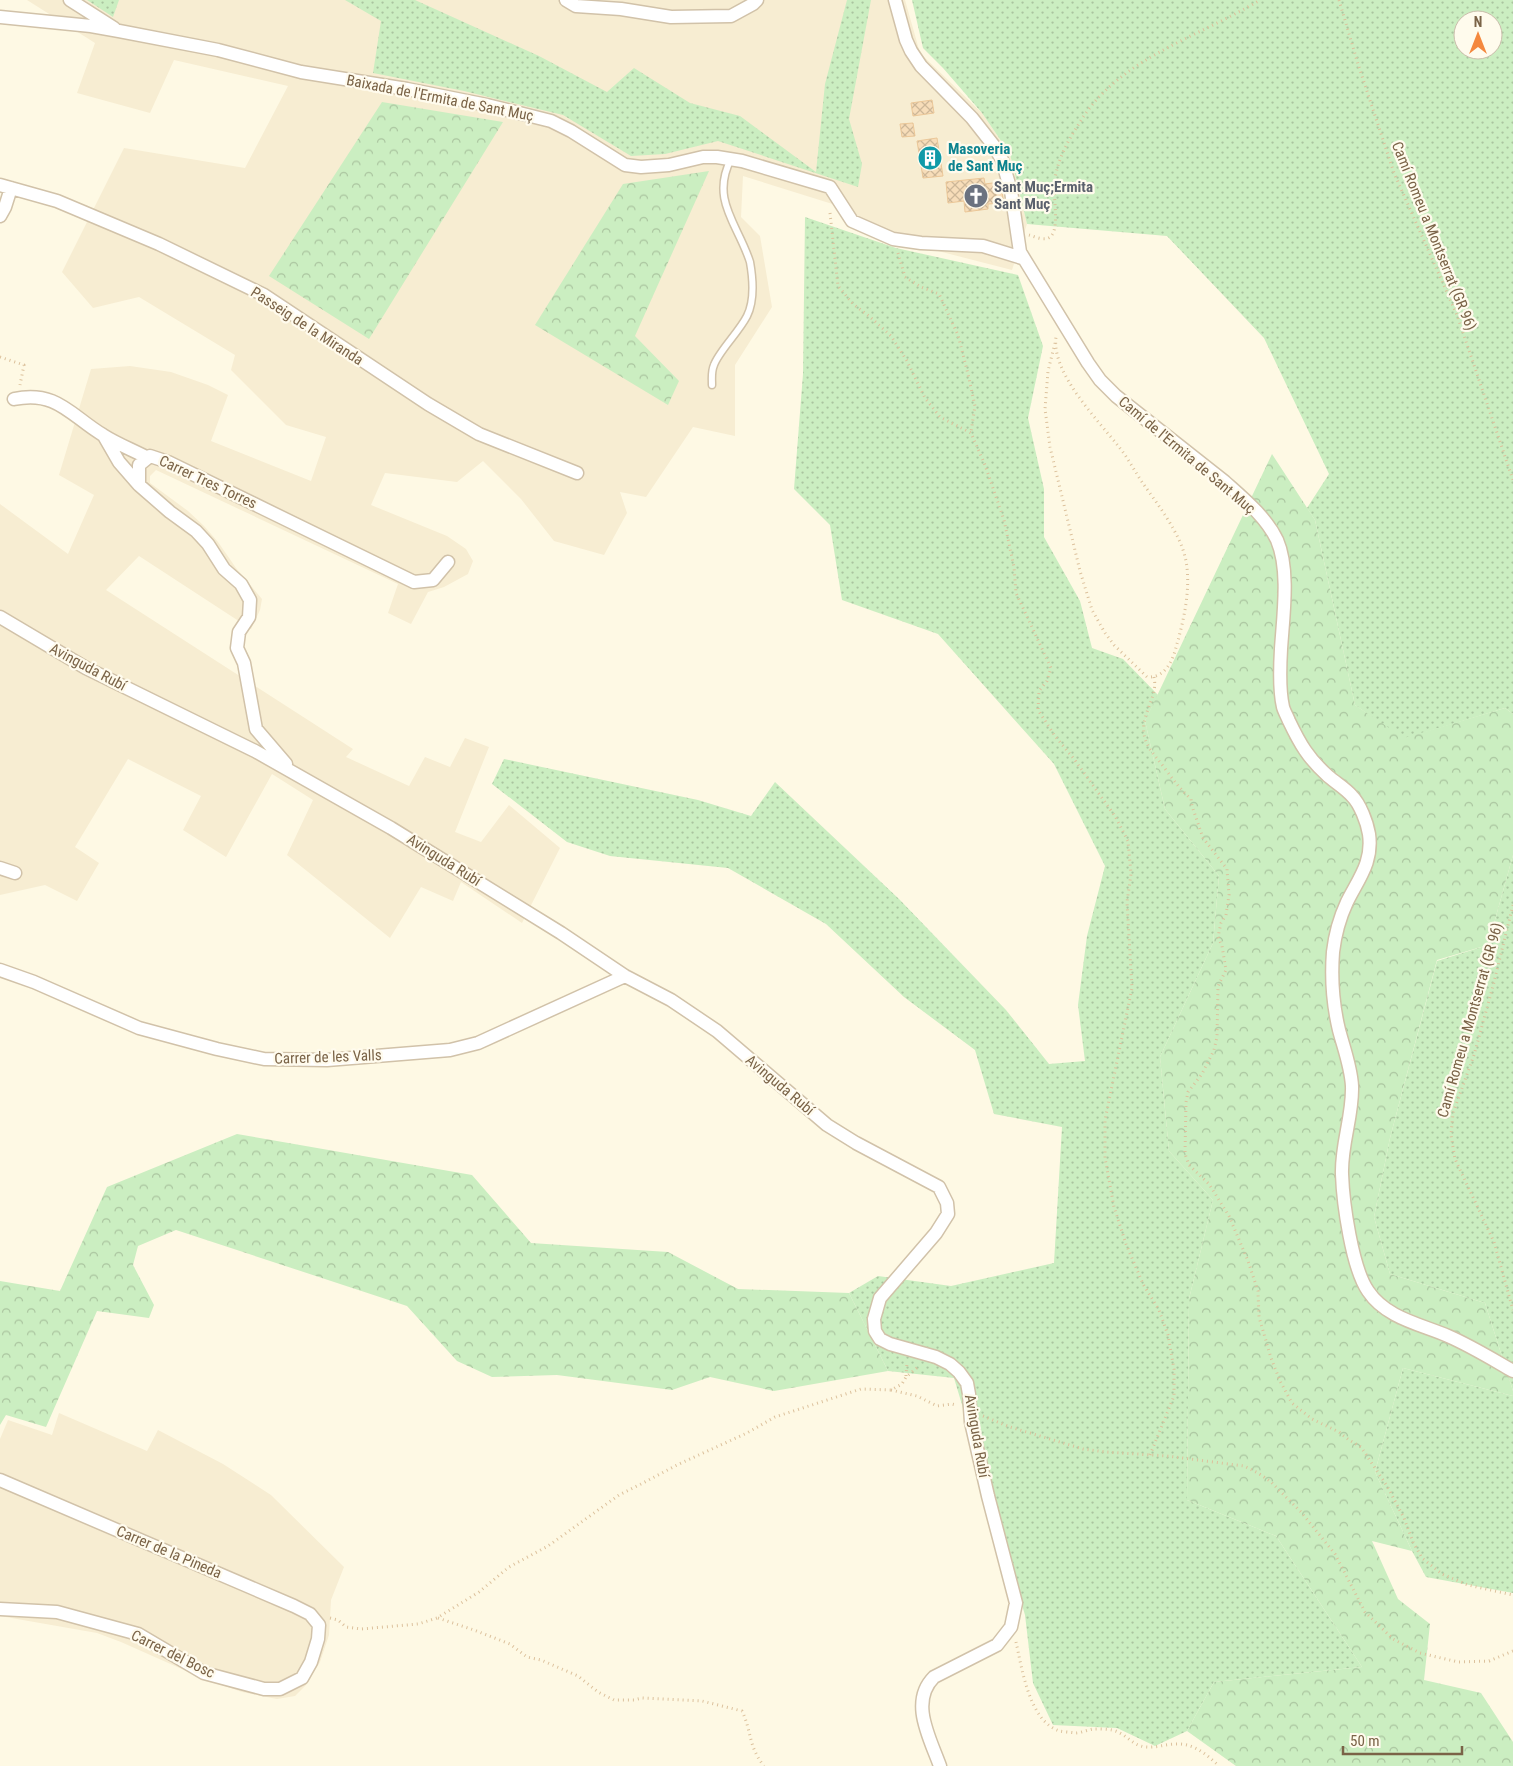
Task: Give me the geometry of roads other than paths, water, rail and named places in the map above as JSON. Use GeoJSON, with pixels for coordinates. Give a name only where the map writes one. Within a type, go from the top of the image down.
{"type":"FeatureCollection","features":[{"type":"Feature","properties":{"kind":"street"},"geometry":{"type":"LineString","coordinates":[[70,0],[119,31]]}},
{"type":"Feature","properties":{"kind":"street"},"geometry":{"type":"LineString","coordinates":[[566,0],[576,6],[621,9],[671,17],[731,16],[757,0]]}},
{"type":"Feature","properties":{"kind":"street","name":"Camí de l'Ermita de Sant Muç"},"geometry":{"type":"LineString","coordinates":[[897,4],[906,40],[921,66],[972,118],[994,146],[1002,160],[1011,191],[1022,258],[1100,380],[1136,413],[1236,492],[1260,515],[1278,542],[1284,577],[1281,663],[1283,707],[1304,750],[1327,775],[1354,797],[1369,831],[1370,846],[1366,868],[1347,903],[1338,926],[1333,969],[1335,1010],[1352,1088],[1351,1111],[1343,1155],[1342,1173],[1354,1256],[1368,1292],[1385,1308],[1410,1322],[1450,1336],[1513,1371]]}},
{"type":"Feature","properties":{"kind":"street","name":"Baixada de l'Ermita de Sant Muç"},"geometry":{"type":"LineString","coordinates":[[0,17],[90,26],[119,31],[218,50],[301,72],[407,89],[551,120],[625,165],[641,167],[669,165],[703,157],[731,159],[830,187],[852,222],[898,240],[983,246],[1022,258]]}},
{"type":"Feature","properties":{"kind":"street"},"geometry":{"type":"LineString","coordinates":[[0,216],[5,208],[5,187]]}},
{"type":"Feature","properties":{"kind":"street","name":"Passeig de la Miranda"},"geometry":{"type":"LineString","coordinates":[[5,187],[57,201],[159,244],[264,295],[428,404],[471,429],[577,473]]}},
{"type":"Feature","properties":{"kind":"street"},"geometry":{"type":"LineString","coordinates":[[17,398],[30,396],[47,399],[63,405],[104,436],[148,458]]}},
{"type":"Feature","properties":{"kind":"street"},"geometry":{"type":"LineString","coordinates":[[104,436],[119,462],[139,485],[170,512],[196,531],[208,544],[224,568],[241,584],[250,600],[249,617],[238,632],[237,648],[244,663],[256,728],[294,773]]}},
{"type":"Feature","properties":{"kind":"street","name":"Carrer Tres Torres"},"geometry":{"type":"LineString","coordinates":[[139,485],[139,465],[150,456],[168,462],[414,582],[433,580],[448,562]]}},
{"type":"Feature","properties":{"kind":"street","name":"Avinguda Rubí"},"geometry":{"type":"LineString","coordinates":[[0,617],[86,668],[255,751],[391,828],[561,933],[625,976],[671,1000],[717,1031],[827,1125],[856,1143],[939,1187],[947,1203],[948,1214],[936,1233],[880,1298],[874,1319],[875,1331],[880,1339],[890,1344],[943,1360],[959,1372],[967,1383],[971,1422],[988,1496],[1015,1596],[1015,1611],[1012,1625],[1008,1633],[997,1645],[934,1676],[923,1691],[921,1706],[940,1766]]}},
{"type":"Feature","properties":{"kind":"street"},"geometry":{"type":"LineString","coordinates":[[0,868],[15,874]]}},
{"type":"Feature","properties":{"kind":"street","name":"Carrer de les Valls"},"geometry":{"type":"LineString","coordinates":[[0,970],[34,982],[139,1028],[217,1049],[264,1059],[327,1060],[450,1050],[478,1043],[625,976]]}},
{"type":"Feature","properties":{"kind":"street","name":"Carrer de la Pineda"},"geometry":{"type":"LineString","coordinates":[[0,1480],[310,1614],[319,1625],[318,1639]]}},
{"type":"Feature","properties":{"kind":"street","name":"Carrer del Bosc"},"geometry":{"type":"LineString","coordinates":[[0,1609],[57,1612],[138,1634],[204,1673],[264,1689],[280,1689],[302,1678],[311,1662],[318,1639]]}},
{"type":"Feature","properties":{"kind":"lane"},"geometry":{"type":"LineString","coordinates":[[712,385],[714,363],[747,316],[752,300],[750,262],[724,200],[723,180],[731,159]]}},
{"type":"Feature","properties":{"kind":"place","name":"Masoveria de Sant Muç"},"geometry":{"type":"Point","coordinates":[930,158]}},
{"type":"Feature","properties":{"kind":"place","name":"Sant Muç;Ermita Sant Muç"},"geometry":{"type":"Point","coordinates":[976,196]}}]}
